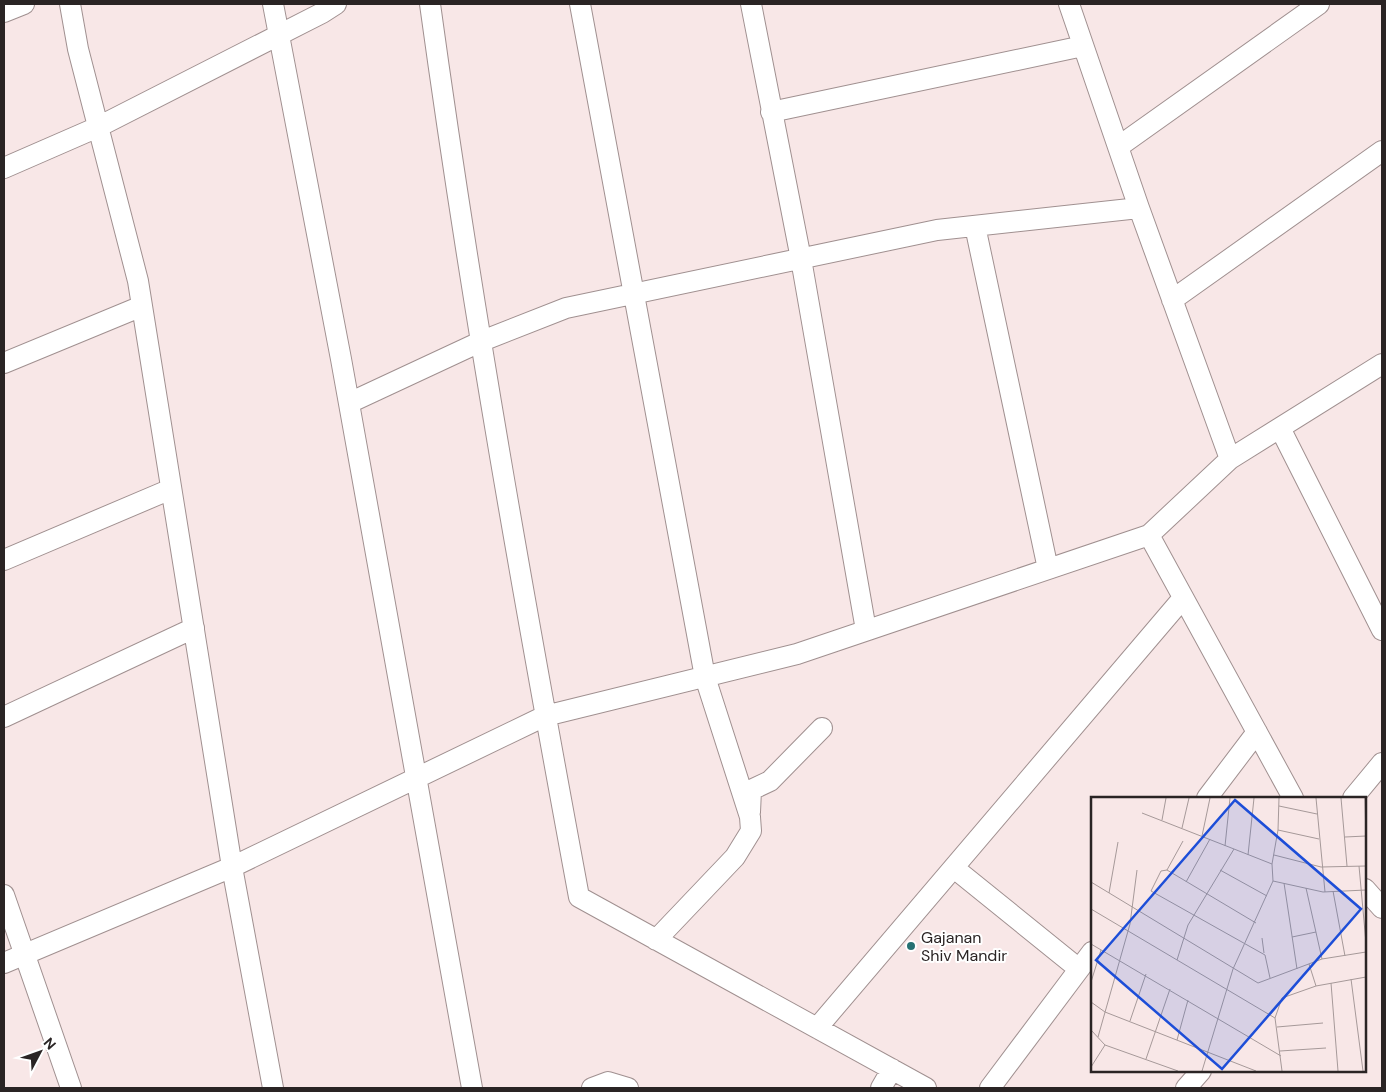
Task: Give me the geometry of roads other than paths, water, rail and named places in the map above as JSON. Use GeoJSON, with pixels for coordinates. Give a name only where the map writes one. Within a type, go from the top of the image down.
{"type":"FeatureCollection","features":[{"type":"Feature","properties":{"kind":"street"},"geometry":{"type":"LineString","coordinates":[[4,12],[24,4]]}},
{"type":"Feature","properties":{"kind":"street"},"geometry":{"type":"LineString","coordinates":[[70,4],[78,49],[138,280],[232,867],[273,1088]]}},
{"type":"Feature","properties":{"kind":"street"},"geometry":{"type":"LineString","coordinates":[[273,4],[349,402],[472,1088]]}},
{"type":"Feature","properties":{"kind":"street"},"geometry":{"type":"LineString","coordinates":[[4,168],[98,126],[279,35],[336,4]]}},
{"type":"Feature","properties":{"kind":"street"},"geometry":{"type":"LineString","coordinates":[[430,4],[452,162],[546,716],[579,897],[926,1088]]}},
{"type":"Feature","properties":{"kind":"street"},"geometry":{"type":"LineString","coordinates":[[580,4],[705,677],[750,816]]}},
{"type":"Feature","properties":{"kind":"street"},"geometry":{"type":"LineString","coordinates":[[751,4],[801,259],[866,630]]}},
{"type":"Feature","properties":{"kind":"street"},"geometry":{"type":"LineString","coordinates":[[1069,4],[1139,208],[1230,459]]}},
{"type":"Feature","properties":{"kind":"street"},"geometry":{"type":"LineString","coordinates":[[1118,147],[1319,4]]}},
{"type":"Feature","properties":{"kind":"street"},"geometry":{"type":"LineString","coordinates":[[771,112],[1083,46]]}},
{"type":"Feature","properties":{"kind":"street"},"geometry":{"type":"LineString","coordinates":[[1172,300],[1382,151]]}},
{"type":"Feature","properties":{"kind":"street"},"geometry":{"type":"LineString","coordinates":[[349,402],[482,341],[566,308],[937,230],[1139,208]]}},
{"type":"Feature","properties":{"kind":"street"},"geometry":{"type":"LineString","coordinates":[[975,226],[1048,569]]}},
{"type":"Feature","properties":{"kind":"street"},"geometry":{"type":"LineString","coordinates":[[4,363],[142,306]]}},
{"type":"Feature","properties":{"kind":"street"},"geometry":{"type":"LineString","coordinates":[[4,963],[232,867],[546,716],[797,654],[1149,535],[1230,459],[1382,364]]}},
{"type":"Feature","properties":{"kind":"street"},"geometry":{"type":"LineString","coordinates":[[1280,428],[1382,630]]}},
{"type":"Feature","properties":{"kind":"street"},"geometry":{"type":"LineString","coordinates":[[4,560],[172,489]]}},
{"type":"Feature","properties":{"kind":"street"},"geometry":{"type":"LineString","coordinates":[[1149,535],[1292,797]]}},
{"type":"Feature","properties":{"kind":"street"},"geometry":{"type":"LineString","coordinates":[[817,1028],[1183,598]]}},
{"type":"Feature","properties":{"kind":"street"},"geometry":{"type":"LineString","coordinates":[[4,717],[194,628]]}},
{"type":"Feature","properties":{"kind":"street"},"geometry":{"type":"LineString","coordinates":[[656,940],[735,857],[751,831],[751,790],[770,781],[822,728]]}},
{"type":"Feature","properties":{"kind":"street"},"geometry":{"type":"LineString","coordinates":[[1208,797],[1257,732]]}},
{"type":"Feature","properties":{"kind":"street"},"geometry":{"type":"LineString","coordinates":[[1354,797],[1382,763]]}},
{"type":"Feature","properties":{"kind":"street"},"geometry":{"type":"LineString","coordinates":[[954,868],[1080,969]]}},
{"type":"Feature","properties":{"kind":"street"},"geometry":{"type":"LineString","coordinates":[[1366,890],[1382,908]]}},
{"type":"Feature","properties":{"kind":"street"},"geometry":{"type":"LineString","coordinates":[[4,896],[72,1088]]}},
{"type":"Feature","properties":{"kind":"street"},"geometry":{"type":"LineString","coordinates":[[990,1088],[1091,953]]}},
{"type":"Feature","properties":{"kind":"street"},"geometry":{"type":"LineString","coordinates":[[880,1088],[892,1070]]}},
{"type":"Feature","properties":{"kind":"street"},"geometry":{"type":"LineString","coordinates":[[1186,1088],[1199,1072]]}},
{"type":"Feature","properties":{"kind":"street"},"geometry":{"type":"LineString","coordinates":[[592,1088],[608,1082],[628,1088]]}},
{"type":"Feature","properties":{"kind":"place","name":"Gajanan Shiv Mandir"},"geometry":{"type":"Point","coordinates":[911,946]}}]}
